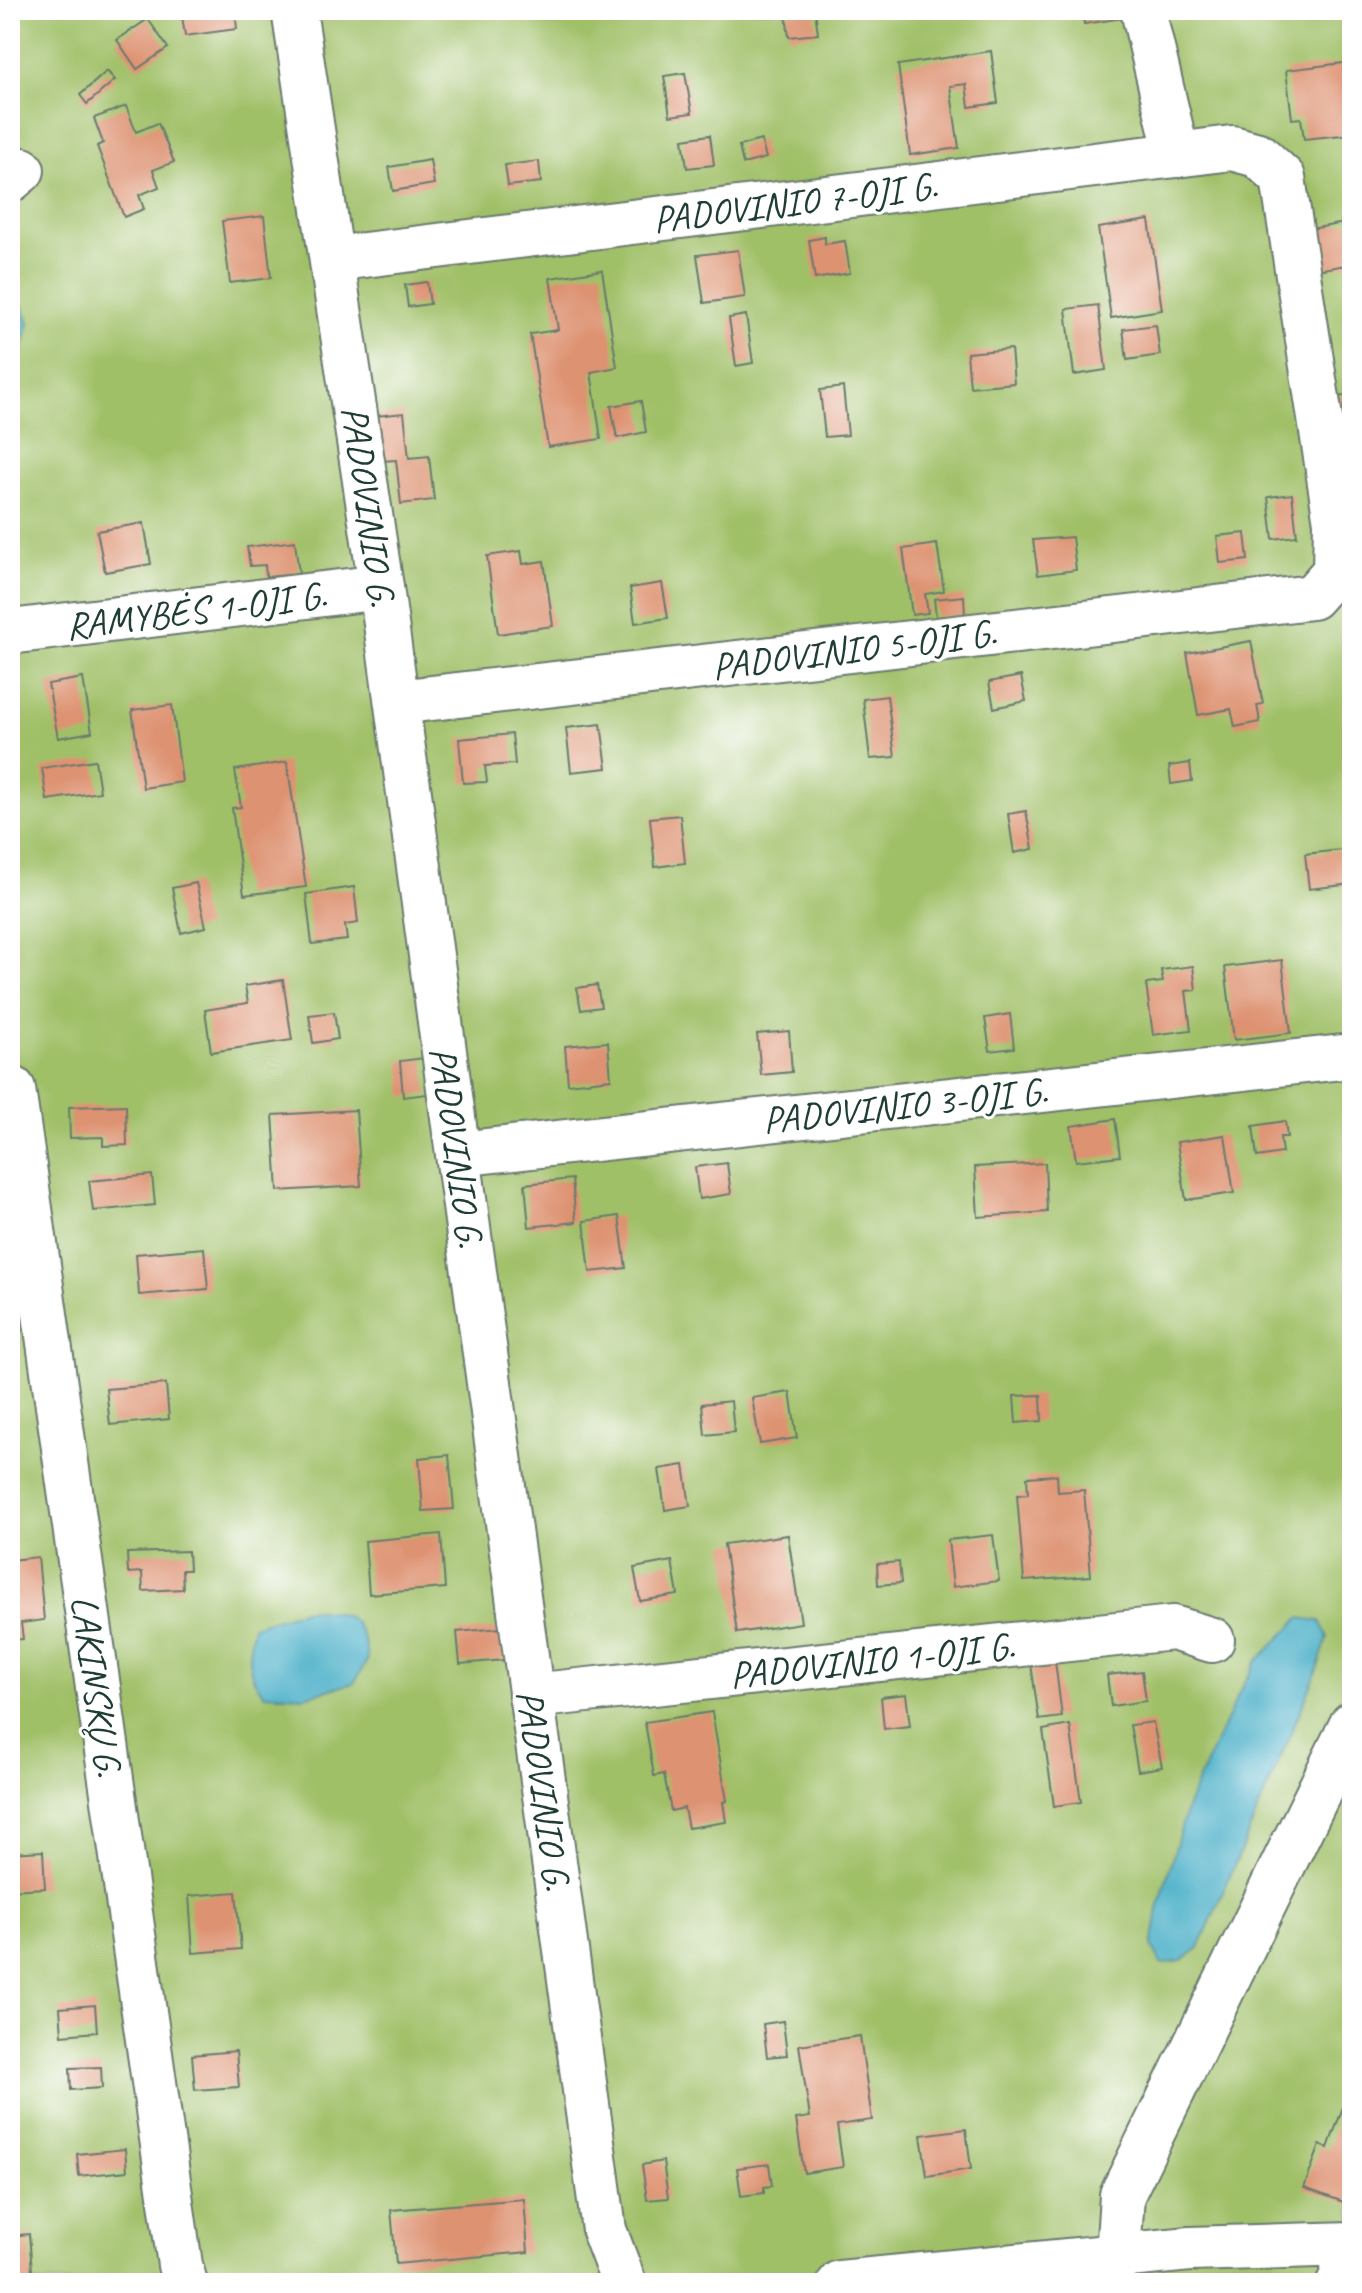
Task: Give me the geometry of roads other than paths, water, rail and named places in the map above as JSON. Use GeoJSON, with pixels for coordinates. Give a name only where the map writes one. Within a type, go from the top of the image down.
{"type":"FeatureCollection","features":[{"type":"Feature","properties":{"kind":"street","name":"PADOVINIO G."},"geometry":{"type":"LineString","coordinates":[[294,10],[381,587],[604,2230],[624,2283]]}},
{"type":"Feature","properties":{"kind":"street"},"geometry":{"type":"LineString","coordinates":[[1143,10],[1177,155]]}},
{"type":"Feature","properties":{"kind":"street","name":"PADOVINIO 7-OJI G."},"geometry":{"type":"LineString","coordinates":[[332,259],[1232,148],[1258,155],[1283,178],[1336,522],[1335,571],[1312,597]]}},
{"type":"Feature","properties":{"kind":"street","name":"RAMYBĖS 1-OJI G."},"geometry":{"type":"LineString","coordinates":[[10,632],[381,587]]}},
{"type":"Feature","properties":{"kind":"street","name":"PADOVINIO 5-OJI G."},"geometry":{"type":"LineString","coordinates":[[397,702],[1312,597]]}},
{"type":"Feature","properties":{"kind":"street","name":"PADOVINIO 3-OJI G."},"geometry":{"type":"LineString","coordinates":[[458,1154],[1352,1056]]}},
{"type":"Feature","properties":{"kind":"street","name":"LAKINSKŲ G."},"geometry":{"type":"LineString","coordinates":[[13,1089],[175,2234],[185,2283]]}},
{"type":"Feature","properties":{"kind":"street","name":"PADOVINIO 1-OJI G."},"geometry":{"type":"LineString","coordinates":[[531,1696],[1173,1628],[1212,1640]]}},
{"type":"Feature","properties":{"kind":"street"},"geometry":{"type":"LineString","coordinates":[[1118,2255],[1122,2195],[1352,1724]]}},
{"type":"Feature","properties":{"kind":"street"},"geometry":{"type":"LineString","coordinates":[[840,2283],[1190,2249],[1352,2244]]}},
{"type":"Feature","properties":{"kind":"street"},"geometry":{"type":"LineString","coordinates":[[1339,2283],[1352,2254]]}},
{"type":"Feature","properties":{"kind":"water"},"geometry":{"type":"Polygon","coordinates":[[[10,283],[15,287],[29,323],[19,362],[10,367],[10,283]]]}},
{"type":"Feature","properties":{"kind":"water"},"geometry":{"type":"Polygon","coordinates":[[[307,1609],[334,1612],[351,1619],[361,1633],[368,1659],[354,1683],[305,1696],[264,1694],[250,1670],[253,1626],[307,1609]]]}},
{"type":"Feature","properties":{"kind":"water"},"geometry":{"type":"Polygon","coordinates":[[[1300,1618],[1320,1621],[1328,1637],[1313,1681],[1199,1948],[1181,1961],[1161,1964],[1152,1946],[1158,1909],[1188,1803],[1256,1662],[1300,1618]]]}}]}
